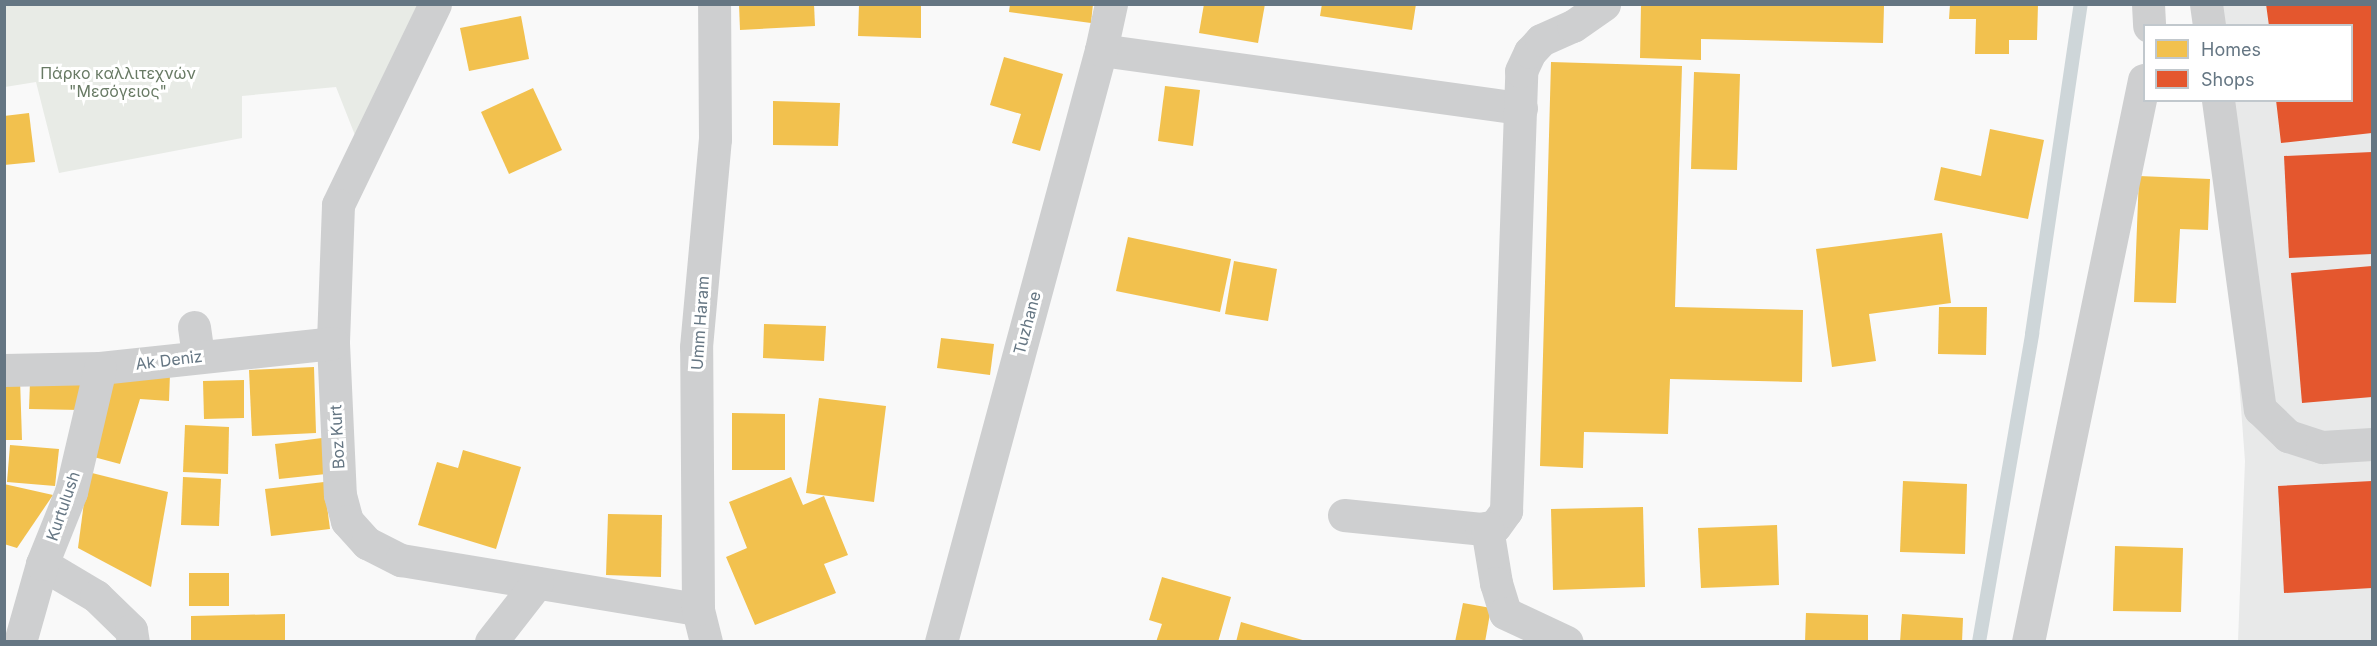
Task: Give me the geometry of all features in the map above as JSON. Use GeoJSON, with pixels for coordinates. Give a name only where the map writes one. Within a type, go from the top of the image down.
{"type":"FeatureCollection","features":[{"type":"Feature","properties":{"kind":"street","name":"Boz Kurt"},"geometry":{"type":"LineString","coordinates":[[435,4],[338,205],[333,343],[340,495],[347,521],[367,543],[401,560],[698,609]]}},
{"type":"Feature","properties":{"kind":"street","name":"Umm Haram"},"geometry":{"type":"LineString","coordinates":[[706,642],[698,609],[696,347],[715,139],[714,4]]}},
{"type":"Feature","properties":{"kind":"street","name":"Tuzhane"},"geometry":{"type":"LineString","coordinates":[[941,642],[1101,50],[1111,4]]}},
{"type":"Feature","properties":{"kind":"street"},"geometry":{"type":"LineString","coordinates":[[1344,515],[1481,530],[1495,526],[1506,511],[1521,71],[1530,52],[1541,40],[1573,26],[1604,4]]}},
{"type":"Feature","properties":{"kind":"street"},"geometry":{"type":"LineString","coordinates":[[2148,4],[2149,24]]}},
{"type":"Feature","properties":{"kind":"street"},"geometry":{"type":"LineString","coordinates":[[2206,4],[2208,24]]}},
{"type":"Feature","properties":{"kind":"street"},"geometry":{"type":"LineString","coordinates":[[1101,50],[1521,108]]}},
{"type":"Feature","properties":{"kind":"street"},"geometry":{"type":"LineString","coordinates":[[2028,642],[2143,90]]}},
{"type":"Feature","properties":{"kind":"street"},"geometry":{"type":"LineString","coordinates":[[2218,102],[2260,409],[2288,436],[2322,447],[2373,444]]}},
{"type":"Feature","properties":{"kind":"street","name":"Ak Deniz"},"geometry":{"type":"LineString","coordinates":[[4,370],[100,368],[196,341],[333,343]]}},
{"type":"Feature","properties":{"kind":"street","name":"Kurtulush"},"geometry":{"type":"LineString","coordinates":[[20,642],[42,564],[71,492],[100,368]]}},
{"type":"Feature","properties":{"kind":"street"},"geometry":{"type":"LineString","coordinates":[[1487,528],[1496,583],[1505,613],[1567,642]]}},
{"type":"Feature","properties":{"kind":"street"},"geometry":{"type":"LineString","coordinates":[[42,564],[96,596],[131,630],[133,642]]}},
{"type":"Feature","properties":{"kind":"street"},"geometry":{"type":"LineString","coordinates":[[491,642],[537,583]]}},
{"type":"Feature","properties":{"kind":"shaded area"},"geometry":{"type":"Polygon","coordinates":[[[2211,5],[2372,5],[2372,641],[2238,641],[2245,461],[2218,102],[2353,102],[2353,24],[2212,24],[2211,5]]]}},
{"type":"Feature","properties":{"kind":"green space","name":"Πάρκο καλλιτεχνών \"Μεσόγειος\""},"geometry":{"type":"Polygon","coordinates":[[[5,5],[433,5],[362,153],[336,87],[242,96],[242,138],[59,173],[36,82],[5,87],[5,5]]]}},
{"type":"Feature","properties":{"kind":"building: Homes"},"geometry":{"type":"Polygon","coordinates":[[[739,4],[814,4],[815,26],[740,30],[739,4]]]}},
{"type":"Feature","properties":{"kind":"building: Homes"},"geometry":{"type":"Polygon","coordinates":[[[859,4],[921,4],[921,38],[858,36],[859,4]]]}},
{"type":"Feature","properties":{"kind":"building: Homes"},"geometry":{"type":"Polygon","coordinates":[[[1010,4],[1093,4],[1091,23],[1009,12],[1010,4]]]}},
{"type":"Feature","properties":{"kind":"building: Homes"},"geometry":{"type":"Polygon","coordinates":[[[1204,4],[1265,4],[1258,43],[1199,33],[1204,4]]]}},
{"type":"Feature","properties":{"kind":"building: Homes"},"geometry":{"type":"Polygon","coordinates":[[[1322,4],[1416,4],[1412,30],[1320,16],[1322,4]]]}},
{"type":"Feature","properties":{"kind":"building: Homes"},"geometry":{"type":"Polygon","coordinates":[[[1641,4],[1884,6],[1883,43],[1701,39],[1701,60],[1640,58],[1641,4]]]}},
{"type":"Feature","properties":{"kind":"building: Homes"},"geometry":{"type":"Polygon","coordinates":[[[1950,4],[2038,4],[2037,40],[2009,40],[2009,54],[1975,54],[1976,19],[1949,19],[1950,4]]]}},
{"type":"Feature","properties":{"kind":"building: Homes"},"geometry":{"type":"Polygon","coordinates":[[[521,16],[529,59],[469,71],[460,28],[521,16]]]}},
{"type":"Feature","properties":{"kind":"building: Homes"},"geometry":{"type":"Polygon","coordinates":[[[1004,57],[1063,74],[1040,151],[1012,143],[1021,114],[990,105],[1004,57]]]}},
{"type":"Feature","properties":{"kind":"building: Homes"},"geometry":{"type":"Polygon","coordinates":[[[1551,62],[1682,66],[1675,307],[1803,310],[1802,382],[1670,379],[1668,434],[1584,432],[1583,468],[1540,466],[1551,62]]]}},
{"type":"Feature","properties":{"kind":"building: Homes"},"geometry":{"type":"Polygon","coordinates":[[[1694,72],[1740,74],[1737,170],[1691,169],[1694,72]]]}},
{"type":"Feature","properties":{"kind":"building: Homes"},"geometry":{"type":"Polygon","coordinates":[[[1165,86],[1200,90],[1193,146],[1158,141],[1165,86]]]}},
{"type":"Feature","properties":{"kind":"building: Homes"},"geometry":{"type":"Polygon","coordinates":[[[533,88],[562,150],[509,174],[481,112],[533,88]]]}},
{"type":"Feature","properties":{"kind":"building: Homes"},"geometry":{"type":"Polygon","coordinates":[[[773,101],[840,103],[838,146],[773,145],[773,101]]]}},
{"type":"Feature","properties":{"kind":"building: Homes"},"geometry":{"type":"Polygon","coordinates":[[[29,113],[35,162],[4,165],[4,116],[29,113]]]}},
{"type":"Feature","properties":{"kind":"building: Homes"},"geometry":{"type":"Polygon","coordinates":[[[1990,129],[2044,140],[2028,219],[1934,200],[1941,167],[1981,176],[1990,129]]]}},
{"type":"Feature","properties":{"kind":"building: Homes"},"geometry":{"type":"Polygon","coordinates":[[[2139,176],[2210,179],[2208,230],[2180,229],[2176,303],[2134,302],[2139,176]]]}},
{"type":"Feature","properties":{"kind":"building: Homes"},"geometry":{"type":"Polygon","coordinates":[[[1942,233],[1951,303],[1869,314],[1876,361],[1832,367],[1816,249],[1942,233]]]}},
{"type":"Feature","properties":{"kind":"building: Homes"},"geometry":{"type":"Polygon","coordinates":[[[1128,237],[1231,259],[1220,312],[1116,291],[1128,237]]]}},
{"type":"Feature","properties":{"kind":"building: Homes"},"geometry":{"type":"Polygon","coordinates":[[[1234,261],[1277,269],[1268,321],[1225,314],[1234,261]]]}},
{"type":"Feature","properties":{"kind":"building: Homes"},"geometry":{"type":"Polygon","coordinates":[[[1939,307],[1987,307],[1986,355],[1938,354],[1939,307]]]}},
{"type":"Feature","properties":{"kind":"building: Homes"},"geometry":{"type":"Polygon","coordinates":[[[764,324],[826,326],[824,361],[763,358],[764,324]]]}},
{"type":"Feature","properties":{"kind":"building: Homes"},"geometry":{"type":"Polygon","coordinates":[[[941,338],[994,344],[990,375],[937,368],[941,338]]]}},
{"type":"Feature","properties":{"kind":"building: Homes"},"geometry":{"type":"Polygon","coordinates":[[[314,367],[316,433],[252,436],[249,370],[314,367]]]}},
{"type":"Feature","properties":{"kind":"building: Homes"},"geometry":{"type":"Polygon","coordinates":[[[170,374],[169,401],[140,399],[120,464],[90,456],[110,382],[170,374]]]}},
{"type":"Feature","properties":{"kind":"building: Homes"},"geometry":{"type":"Polygon","coordinates":[[[20,379],[22,440],[4,440],[4,380],[20,379]]]}},
{"type":"Feature","properties":{"kind":"building: Homes"},"geometry":{"type":"Polygon","coordinates":[[[244,380],[244,418],[204,419],[203,381],[244,380]]]}},
{"type":"Feature","properties":{"kind":"building: Homes"},"geometry":{"type":"Polygon","coordinates":[[[30,382],[81,383],[80,410],[29,409],[30,382]]]}},
{"type":"Feature","properties":{"kind":"building: Homes"},"geometry":{"type":"Polygon","coordinates":[[[819,398],[886,406],[874,502],[806,493],[819,398]]]}},
{"type":"Feature","properties":{"kind":"building: Homes"},"geometry":{"type":"Polygon","coordinates":[[[732,413],[785,414],[785,470],[732,470],[732,413]]]}},
{"type":"Feature","properties":{"kind":"building: Homes"},"geometry":{"type":"Polygon","coordinates":[[[185,425],[229,427],[228,474],[183,472],[185,425]]]}},
{"type":"Feature","properties":{"kind":"building: Homes"},"geometry":{"type":"Polygon","coordinates":[[[322,438],[326,474],[279,479],[275,444],[322,438]]]}},
{"type":"Feature","properties":{"kind":"building: Homes"},"geometry":{"type":"Polygon","coordinates":[[[10,445],[59,449],[55,486],[7,482],[10,445]]]}},
{"type":"Feature","properties":{"kind":"building: Homes"},"geometry":{"type":"Polygon","coordinates":[[[463,450],[521,467],[496,549],[418,525],[437,462],[458,468],[463,450]]]}},
{"type":"Feature","properties":{"kind":"building: Homes"},"geometry":{"type":"Polygon","coordinates":[[[88,472],[168,492],[151,587],[78,548],[88,472]]]}},
{"type":"Feature","properties":{"kind":"building: Homes"},"geometry":{"type":"Polygon","coordinates":[[[183,477],[221,479],[219,526],[181,525],[183,477]]]}},
{"type":"Feature","properties":{"kind":"building: Homes"},"geometry":{"type":"Polygon","coordinates":[[[791,477],[803,505],[824,496],[848,555],[824,564],[836,593],[755,625],[726,557],[747,548],[729,502],[791,477]]]}},
{"type":"Feature","properties":{"kind":"building: Homes"},"geometry":{"type":"Polygon","coordinates":[[[1903,481],[1967,484],[1965,554],[1900,552],[1903,481]]]}},
{"type":"Feature","properties":{"kind":"building: Homes"},"geometry":{"type":"Polygon","coordinates":[[[324,482],[330,529],[271,536],[265,489],[324,482]]]}},
{"type":"Feature","properties":{"kind":"building: Homes"},"geometry":{"type":"Polygon","coordinates":[[[4,484],[53,495],[17,548],[4,544],[4,484]]]}},
{"type":"Feature","properties":{"kind":"building: Homes"},"geometry":{"type":"Polygon","coordinates":[[[1643,507],[1645,587],[1553,590],[1551,509],[1643,507]]]}},
{"type":"Feature","properties":{"kind":"building: Homes"},"geometry":{"type":"Polygon","coordinates":[[[608,514],[662,515],[661,577],[606,575],[608,514]]]}},
{"type":"Feature","properties":{"kind":"building: Homes"},"geometry":{"type":"Polygon","coordinates":[[[1777,525],[1779,585],[1701,588],[1698,528],[1777,525]]]}},
{"type":"Feature","properties":{"kind":"building: Homes"},"geometry":{"type":"Polygon","coordinates":[[[2115,546],[2183,548],[2181,612],[2113,611],[2115,546]]]}},
{"type":"Feature","properties":{"kind":"building: Homes"},"geometry":{"type":"Polygon","coordinates":[[[189,573],[229,573],[229,606],[189,606],[189,573]]]}},
{"type":"Feature","properties":{"kind":"building: Homes"},"geometry":{"type":"Polygon","coordinates":[[[1162,577],[1231,597],[1218,642],[1156,642],[1162,624],[1149,620],[1162,577]]]}},
{"type":"Feature","properties":{"kind":"building: Homes"},"geometry":{"type":"Polygon","coordinates":[[[1463,603],[1491,608],[1485,642],[1455,642],[1463,603]]]}},
{"type":"Feature","properties":{"kind":"building: Homes"},"geometry":{"type":"Polygon","coordinates":[[[1806,613],[1868,615],[1868,642],[1805,642],[1806,613]]]}},
{"type":"Feature","properties":{"kind":"building: Homes"},"geometry":{"type":"Polygon","coordinates":[[[285,614],[285,642],[191,642],[191,616],[285,614]]]}},
{"type":"Feature","properties":{"kind":"building: Homes"},"geometry":{"type":"Polygon","coordinates":[[[1902,614],[1963,618],[1962,642],[1900,642],[1902,614]]]}},
{"type":"Feature","properties":{"kind":"building: Homes"},"geometry":{"type":"Polygon","coordinates":[[[1241,622],[1306,641],[1306,642],[1236,642],[1241,622]]]}},
{"type":"Feature","properties":{"kind":"building: Shops"},"geometry":{"type":"Polygon","coordinates":[[[2266,4],[2372,4],[2372,133],[2281,143],[2276,102],[2353,102],[2353,24],[2269,24],[2266,4]]]}},
{"type":"Feature","properties":{"kind":"building: Shops"},"geometry":{"type":"Polygon","coordinates":[[[2372,152],[2372,254],[2289,258],[2284,156],[2372,152]]]}},
{"type":"Feature","properties":{"kind":"building: Shops"},"geometry":{"type":"Polygon","coordinates":[[[2372,266],[2372,397],[2302,403],[2291,273],[2372,266]]]}},
{"type":"Feature","properties":{"kind":"building: Shops"},"geometry":{"type":"Polygon","coordinates":[[[2372,481],[2372,588],[2284,593],[2278,486],[2372,481]]]}},
{"type":"Feature","properties":{"kind":"waterway"},"geometry":{"type":"LineString","coordinates":[[1979,642],[2032,334],[2081,4]]}}]}
